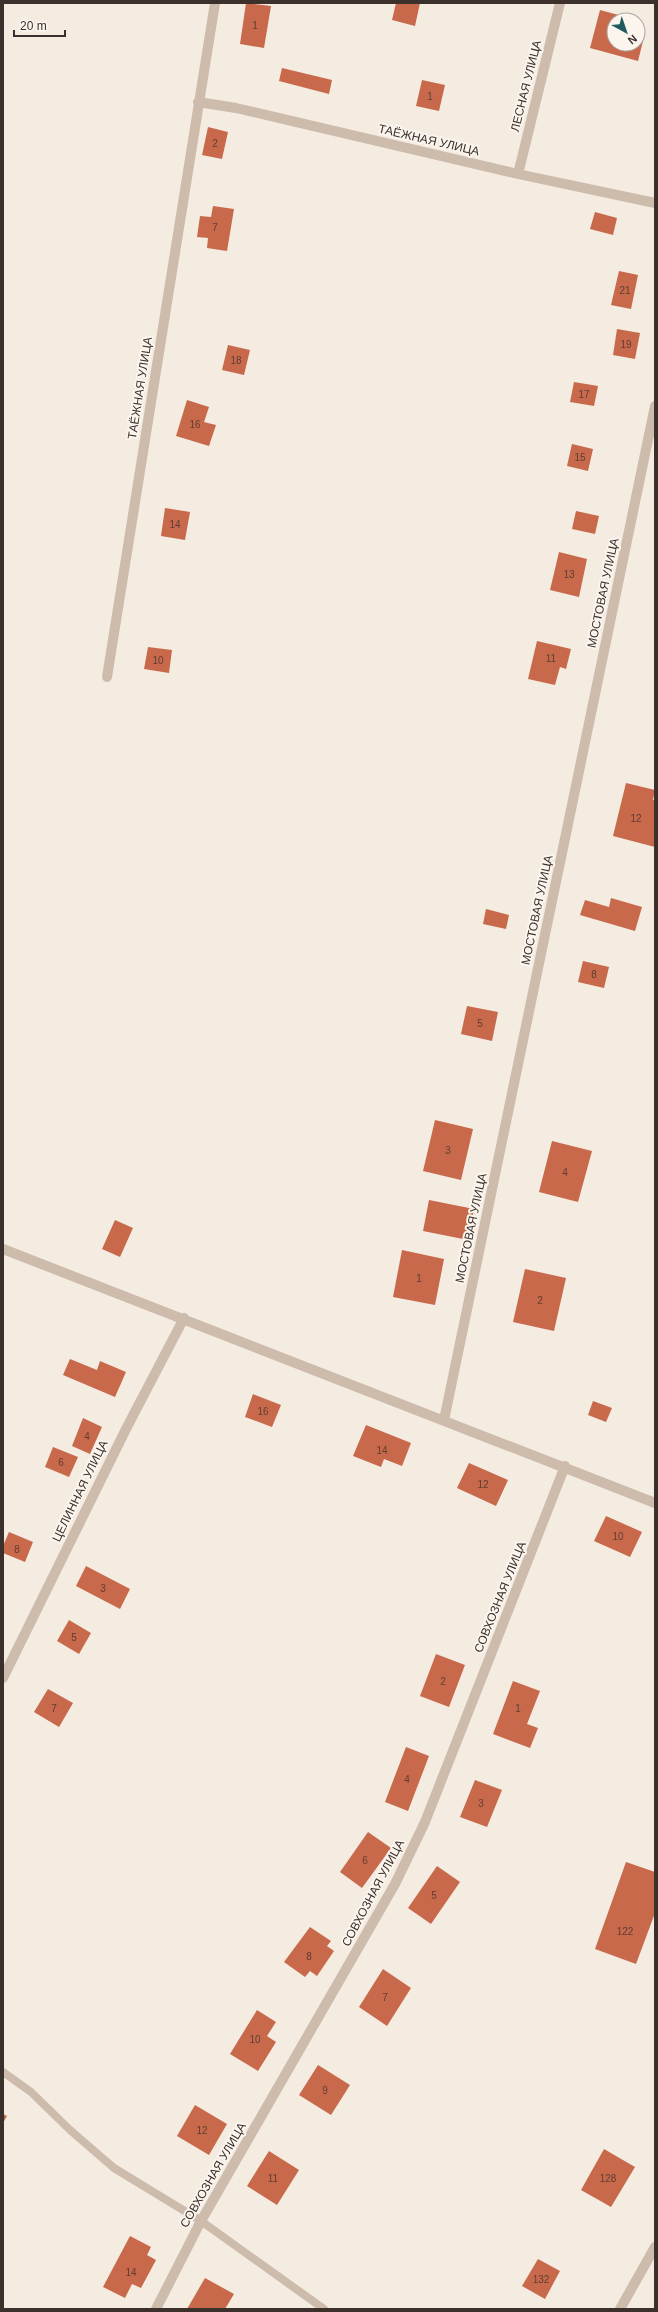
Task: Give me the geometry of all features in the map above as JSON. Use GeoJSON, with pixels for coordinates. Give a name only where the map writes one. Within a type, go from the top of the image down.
{"type":"FeatureCollection","features":[{"type":"Feature","properties":{"kind":"street","name":"ТАЁЖНАЯ УЛИЦА"},"geometry":{"type":"LineString","coordinates":[[107,677],[215,3]]}},
{"type":"Feature","properties":{"kind":"street","name":"ЛЕСНАЯ УЛИЦА"},"geometry":{"type":"LineString","coordinates":[[518,174],[560,3]]}},
{"type":"Feature","properties":{"kind":"street","name":"ТАЁЖНАЯ УЛИЦА"},"geometry":{"type":"LineString","coordinates":[[198,102],[236,108],[518,174],[655,203]]}},
{"type":"Feature","properties":{"kind":"street","name":"МОСТОВАЯ УЛИЦА"},"geometry":{"type":"LineString","coordinates":[[444,1420],[655,406]]}},
{"type":"Feature","properties":{"kind":"street"},"geometry":{"type":"LineString","coordinates":[[3,1249],[655,1502]]}},
{"type":"Feature","properties":{"kind":"street","name":"ЦЕЛИННАЯ УЛИЦА"},"geometry":{"type":"LineString","coordinates":[[3,1678],[127,1427],[184,1318]]}},
{"type":"Feature","properties":{"kind":"street","name":"СОВХОЗНАЯ УЛИЦА"},"geometry":{"type":"LineString","coordinates":[[156,2309],[201,2221],[395,1884],[425,1822],[565,1466]]}},
{"type":"Feature","properties":{"kind":"street"},"geometry":{"type":"LineString","coordinates":[[620,2309],[655,2247]]}},
{"type":"Feature","properties":{"kind":"lane"},"geometry":{"type":"LineString","coordinates":[[3,2072],[31,2092],[70,2130],[114,2168],[201,2221],[324,2309]]}},
{"type":"Feature","properties":{"kind":"building"},"geometry":{"type":"Polygon","coordinates":[[[246,3],[271,6],[264,48],[240,44],[246,3]]]}},
{"type":"Feature","properties":{"kind":"building"},"geometry":{"type":"Polygon","coordinates":[[[396,3],[420,3],[415,26],[392,20],[396,3]]]}},
{"type":"Feature","properties":{"kind":"building"},"geometry":{"type":"Polygon","coordinates":[[[600,10],[607,12],[606,12],[606,52],[640,52],[638,61],[590,48],[600,10]]]}},
{"type":"Feature","properties":{"kind":"building"},"geometry":{"type":"Polygon","coordinates":[[[282,68],[332,80],[329,94],[279,81],[282,68]]]}},
{"type":"Feature","properties":{"kind":"building"},"geometry":{"type":"Polygon","coordinates":[[[422,80],[445,85],[439,111],[416,106],[422,80]]]}},
{"type":"Feature","properties":{"kind":"building"},"geometry":{"type":"Polygon","coordinates":[[[208,127],[228,132],[222,159],[202,155],[208,127]]]}},
{"type":"Feature","properties":{"kind":"building"},"geometry":{"type":"Polygon","coordinates":[[[213,206],[234,209],[227,251],[207,248],[208,238],[197,237],[200,216],[211,217],[213,206]]]}},
{"type":"Feature","properties":{"kind":"building"},"geometry":{"type":"Polygon","coordinates":[[[595,212],[617,218],[613,235],[590,229],[595,212]]]}},
{"type":"Feature","properties":{"kind":"building"},"geometry":{"type":"Polygon","coordinates":[[[619,271],[638,275],[631,309],[611,305],[619,271]]]}},
{"type":"Feature","properties":{"kind":"building"},"geometry":{"type":"Polygon","coordinates":[[[617,329],[640,333],[635,359],[613,355],[617,329]]]}},
{"type":"Feature","properties":{"kind":"building"},"geometry":{"type":"Polygon","coordinates":[[[228,345],[250,350],[244,375],[222,370],[228,345]]]}},
{"type":"Feature","properties":{"kind":"building"},"geometry":{"type":"Polygon","coordinates":[[[574,382],[598,386],[594,406],[570,402],[574,382]]]}},
{"type":"Feature","properties":{"kind":"building"},"geometry":{"type":"Polygon","coordinates":[[[187,400],[209,407],[204,422],[216,425],[209,446],[176,436],[187,400]]]}},
{"type":"Feature","properties":{"kind":"building"},"geometry":{"type":"Polygon","coordinates":[[[572,444],[593,449],[588,471],[567,466],[572,444]]]}},
{"type":"Feature","properties":{"kind":"building"},"geometry":{"type":"Polygon","coordinates":[[[165,508],[190,512],[185,540],[161,536],[165,508]]]}},
{"type":"Feature","properties":{"kind":"building"},"geometry":{"type":"Polygon","coordinates":[[[576,511],[599,516],[595,534],[572,529],[576,511]]]}},
{"type":"Feature","properties":{"kind":"building"},"geometry":{"type":"Polygon","coordinates":[[[559,552],[587,559],[579,597],[550,590],[559,552]]]}},
{"type":"Feature","properties":{"kind":"building"},"geometry":{"type":"Polygon","coordinates":[[[537,641],[571,649],[566,669],[560,667],[555,685],[528,679],[537,641]]]}},
{"type":"Feature","properties":{"kind":"building"},"geometry":{"type":"Polygon","coordinates":[[[148,647],[172,650],[169,673],[144,669],[148,647]]]}},
{"type":"Feature","properties":{"kind":"building"},"geometry":{"type":"Polygon","coordinates":[[[626,783],[655,790],[653,800],[655,800],[655,847],[613,836],[626,783]]]}},
{"type":"Feature","properties":{"kind":"building"},"geometry":{"type":"Polygon","coordinates":[[[611,898],[642,907],[635,931],[580,915],[585,900],[609,907],[611,898]]]}},
{"type":"Feature","properties":{"kind":"building"},"geometry":{"type":"Polygon","coordinates":[[[486,909],[509,915],[506,929],[483,924],[486,909]]]}},
{"type":"Feature","properties":{"kind":"building"},"geometry":{"type":"Polygon","coordinates":[[[583,961],[609,967],[604,988],[578,982],[583,961]]]}},
{"type":"Feature","properties":{"kind":"building"},"geometry":{"type":"Polygon","coordinates":[[[467,1006],[498,1012],[492,1041],[461,1034],[467,1006]]]}},
{"type":"Feature","properties":{"kind":"building"},"geometry":{"type":"Polygon","coordinates":[[[435,1120],[473,1129],[461,1180],[423,1171],[435,1120]]]}},
{"type":"Feature","properties":{"kind":"building"},"geometry":{"type":"Polygon","coordinates":[[[552,1141],[592,1151],[578,1202],[539,1192],[552,1141]]]}},
{"type":"Feature","properties":{"kind":"building"},"geometry":{"type":"Polygon","coordinates":[[[429,1200],[474,1209],[468,1240],[423,1231],[429,1200]]]}},
{"type":"Feature","properties":{"kind":"building"},"geometry":{"type":"Polygon","coordinates":[[[115,1220],[133,1228],[120,1257],[102,1249],[115,1220]]]}},
{"type":"Feature","properties":{"kind":"building"},"geometry":{"type":"Polygon","coordinates":[[[402,1250],[444,1259],[435,1305],[393,1297],[402,1250]]]}},
{"type":"Feature","properties":{"kind":"building"},"geometry":{"type":"Polygon","coordinates":[[[525,1269],[566,1278],[554,1331],[513,1322],[525,1269]]]}},
{"type":"Feature","properties":{"kind":"building"},"geometry":{"type":"Polygon","coordinates":[[[70,1359],[97,1370],[100,1361],[126,1372],[115,1397],[63,1375],[70,1359]]]}},
{"type":"Feature","properties":{"kind":"building"},"geometry":{"type":"Polygon","coordinates":[[[253,1394],[281,1405],[272,1427],[245,1417],[253,1394]]]}},
{"type":"Feature","properties":{"kind":"building"},"geometry":{"type":"Polygon","coordinates":[[[593,1401],[612,1408],[606,1422],[588,1415],[593,1401]]]}},
{"type":"Feature","properties":{"kind":"building"},"geometry":{"type":"Polygon","coordinates":[[[83,1418],[102,1427],[90,1454],[72,1446],[83,1418]]]}},
{"type":"Feature","properties":{"kind":"building"},"geometry":{"type":"Polygon","coordinates":[[[366,1425],[411,1443],[402,1466],[384,1459],[381,1467],[353,1456],[366,1425]]]}},
{"type":"Feature","properties":{"kind":"building"},"geometry":{"type":"Polygon","coordinates":[[[53,1447],[78,1457],[69,1477],[45,1467],[53,1447]]]}},
{"type":"Feature","properties":{"kind":"building"},"geometry":{"type":"Polygon","coordinates":[[[469,1463],[508,1480],[496,1506],[457,1488],[469,1463]]]}},
{"type":"Feature","properties":{"kind":"building"},"geometry":{"type":"Polygon","coordinates":[[[606,1516],[642,1532],[630,1557],[594,1541],[606,1516]]]}},
{"type":"Feature","properties":{"kind":"building"},"geometry":{"type":"Polygon","coordinates":[[[9,1532],[33,1542],[25,1562],[3,1553],[3,1546],[9,1532]]]}},
{"type":"Feature","properties":{"kind":"building"},"geometry":{"type":"Polygon","coordinates":[[[86,1566],[130,1589],[120,1609],[76,1586],[86,1566]]]}},
{"type":"Feature","properties":{"kind":"building"},"geometry":{"type":"Polygon","coordinates":[[[69,1620],[91,1633],[79,1654],[57,1641],[69,1620]]]}},
{"type":"Feature","properties":{"kind":"building"},"geometry":{"type":"Polygon","coordinates":[[[436,1654],[465,1665],[449,1707],[420,1696],[436,1654]]]}},
{"type":"Feature","properties":{"kind":"building"},"geometry":{"type":"Polygon","coordinates":[[[513,1681],[540,1691],[527,1724],[538,1728],[530,1748],[493,1734],[513,1681]]]}},
{"type":"Feature","properties":{"kind":"building"},"geometry":{"type":"Polygon","coordinates":[[[48,1689],[73,1703],[59,1727],[34,1712],[48,1689]]]}},
{"type":"Feature","properties":{"kind":"building"},"geometry":{"type":"Polygon","coordinates":[[[406,1747],[429,1756],[408,1811],[385,1802],[406,1747]]]}},
{"type":"Feature","properties":{"kind":"building"},"geometry":{"type":"Polygon","coordinates":[[[475,1780],[502,1790],[487,1827],[460,1817],[475,1780]]]}},
{"type":"Feature","properties":{"kind":"building"},"geometry":{"type":"Polygon","coordinates":[[[368,1832],[391,1848],[362,1888],[340,1872],[368,1832]]]}},
{"type":"Feature","properties":{"kind":"building"},"geometry":{"type":"Polygon","coordinates":[[[626,1862],[655,1872],[655,1913],[636,1964],[595,1949],[626,1862]]]}},
{"type":"Feature","properties":{"kind":"building"},"geometry":{"type":"Polygon","coordinates":[[[437,1866],[460,1882],[431,1924],[408,1908],[437,1866]]]}},
{"type":"Feature","properties":{"kind":"building"},"geometry":{"type":"Polygon","coordinates":[[[310,1927],[331,1941],[327,1946],[334,1951],[317,1976],[310,1971],[305,1977],[284,1962],[310,1927]]]}},
{"type":"Feature","properties":{"kind":"building"},"geometry":{"type":"Polygon","coordinates":[[[383,1969],[411,1988],[387,2026],[359,2007],[383,1969]]]}},
{"type":"Feature","properties":{"kind":"building"},"geometry":{"type":"Polygon","coordinates":[[[257,2010],[276,2022],[267,2036],[276,2042],[258,2071],[230,2054],[257,2010]]]}},
{"type":"Feature","properties":{"kind":"building"},"geometry":{"type":"Polygon","coordinates":[[[318,2065],[350,2085],[331,2115],[299,2095],[318,2065]]]}},
{"type":"Feature","properties":{"kind":"building"},"geometry":{"type":"Polygon","coordinates":[[[195,2105],[227,2124],[209,2155],[177,2136],[195,2105]]]}},
{"type":"Feature","properties":{"kind":"building"},"geometry":{"type":"Polygon","coordinates":[[[3,2114],[7,2116],[3,2123],[3,2114]]]}},
{"type":"Feature","properties":{"kind":"building"},"geometry":{"type":"Polygon","coordinates":[[[604,2149],[635,2167],[611,2207],[581,2190],[604,2149]]]}},
{"type":"Feature","properties":{"kind":"building"},"geometry":{"type":"Polygon","coordinates":[[[269,2151],[299,2170],[277,2205],[247,2186],[269,2151]]]}},
{"type":"Feature","properties":{"kind":"building"},"geometry":{"type":"Polygon","coordinates":[[[130,2236],[151,2247],[147,2255],[156,2260],[141,2288],[132,2284],[125,2298],[103,2287],[130,2236]]]}},
{"type":"Feature","properties":{"kind":"building"},"geometry":{"type":"Polygon","coordinates":[[[538,2259],[560,2271],[545,2299],[522,2286],[538,2259]]]}},
{"type":"Feature","properties":{"kind":"building"},"geometry":{"type":"Polygon","coordinates":[[[205,2278],[234,2294],[225,2309],[187,2309],[205,2278]]]}}]}
